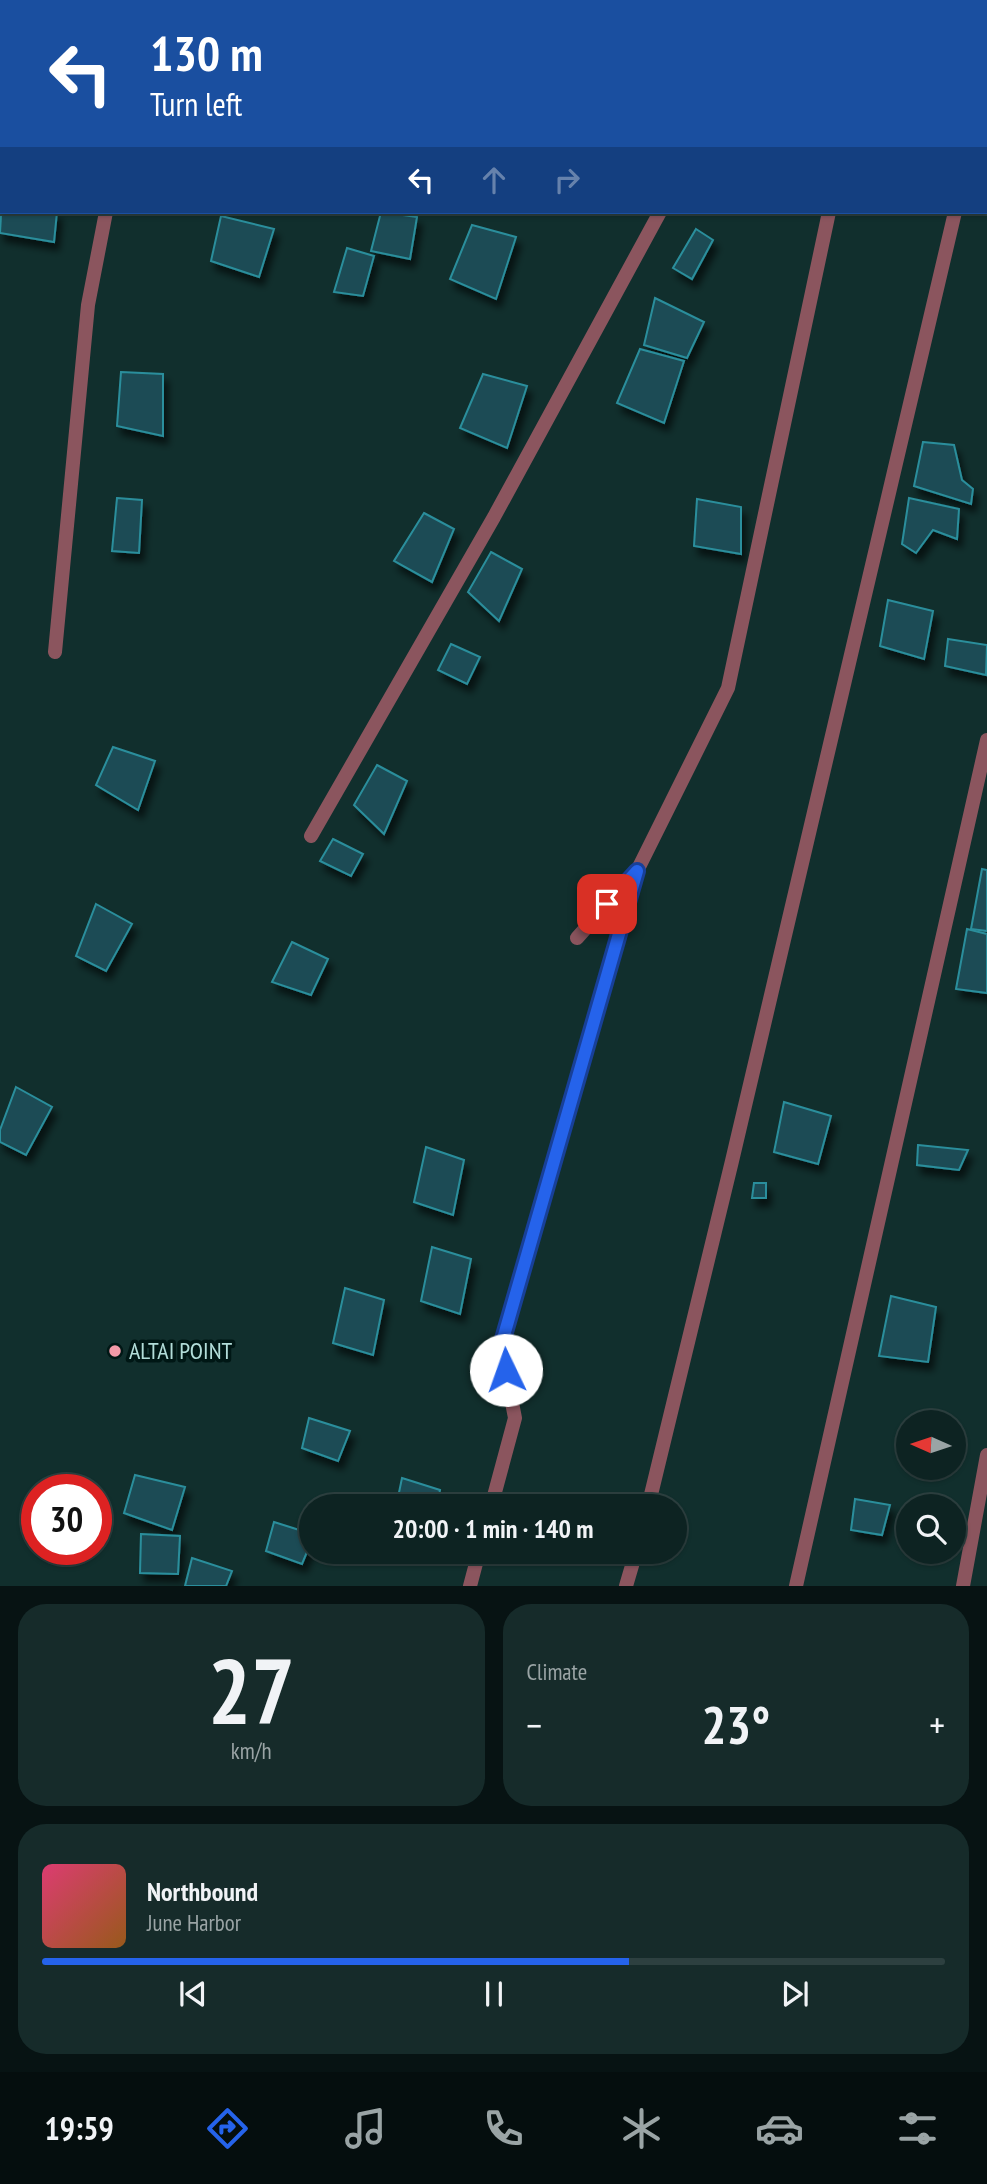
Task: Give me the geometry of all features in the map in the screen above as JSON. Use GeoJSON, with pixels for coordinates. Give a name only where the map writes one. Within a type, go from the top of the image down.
{"type":"FeatureCollection","features":[{"type":"Feature","properties":{"kind":"street"},"geometry":{"type":"LineString","coordinates":[[55,652],[88,305],[106,214]]}},
{"type":"Feature","properties":{"kind":"street"},"geometry":{"type":"LineString","coordinates":[[311,836],[495,517],[659,214]]}},
{"type":"Feature","properties":{"kind":"street"},"geometry":{"type":"LineString","coordinates":[[495,1494],[516,1418],[501,1346],[637,871],[728,688],[829,214]]}},
{"type":"Feature","properties":{"kind":"street"},"geometry":{"type":"LineString","coordinates":[[651,1494],[736,1148],[955,214]]}},
{"type":"Feature","properties":{"kind":"street"},"geometry":{"type":"LineString","coordinates":[[796,1586],[987,740]]}},
{"type":"Feature","properties":{"kind":"street"},"geometry":{"type":"LineString","coordinates":[[577,938],[637,871]]}},
{"type":"Feature","properties":{"kind":"street"},"geometry":{"type":"LineString","coordinates":[[963,1586],[987,1455]]}},
{"type":"Feature","properties":{"kind":"street"},"geometry":{"type":"LineString","coordinates":[[470,1586],[476,1564]]}},
{"type":"Feature","properties":{"kind":"street"},"geometry":{"type":"LineString","coordinates":[[626,1586],[632,1564]]}},
{"type":"Feature","properties":{"kind":"building"},"geometry":{"type":"Polygon","coordinates":[[[1,214],[57,214],[54,242],[0,233],[1,214]]]}},
{"type":"Feature","properties":{"kind":"building"},"geometry":{"type":"Polygon","coordinates":[[[380,214],[417,217],[410,259],[371,251],[380,214]]]}},
{"type":"Feature","properties":{"kind":"building"},"geometry":{"type":"Polygon","coordinates":[[[221,216],[274,229],[259,277],[211,261],[221,216]]]}},
{"type":"Feature","properties":{"kind":"building"},"geometry":{"type":"Polygon","coordinates":[[[472,225],[516,237],[496,299],[450,279],[472,225]]]}},
{"type":"Feature","properties":{"kind":"building"},"geometry":{"type":"Polygon","coordinates":[[[696,229],[713,240],[692,279],[673,268],[696,229]]]}},
{"type":"Feature","properties":{"kind":"building"},"geometry":{"type":"Polygon","coordinates":[[[347,248],[374,256],[363,296],[334,292],[347,248]]]}},
{"type":"Feature","properties":{"kind":"building"},"geometry":{"type":"Polygon","coordinates":[[[655,298],[704,322],[687,358],[644,345],[655,298]]]}},
{"type":"Feature","properties":{"kind":"building"},"geometry":{"type":"Polygon","coordinates":[[[640,349],[684,361],[664,423],[617,403],[640,349]]]}},
{"type":"Feature","properties":{"kind":"building"},"geometry":{"type":"Polygon","coordinates":[[[121,372],[163,374],[163,436],[117,426],[121,372]]]}},
{"type":"Feature","properties":{"kind":"building"},"geometry":{"type":"Polygon","coordinates":[[[483,374],[527,386],[507,448],[460,428],[483,374]]]}},
{"type":"Feature","properties":{"kind":"building"},"geometry":{"type":"Polygon","coordinates":[[[923,442],[954,445],[962,480],[973,489],[971,504],[914,486],[923,442]]]}},
{"type":"Feature","properties":{"kind":"building"},"geometry":{"type":"Polygon","coordinates":[[[117,498],[142,500],[139,553],[112,551],[117,498]]]}},
{"type":"Feature","properties":{"kind":"building"},"geometry":{"type":"Polygon","coordinates":[[[909,498],[959,509],[957,539],[933,530],[916,553],[902,544],[909,498]]]}},
{"type":"Feature","properties":{"kind":"building"},"geometry":{"type":"Polygon","coordinates":[[[697,499],[741,507],[741,554],[694,546],[697,499]]]}},
{"type":"Feature","properties":{"kind":"building"},"geometry":{"type":"Polygon","coordinates":[[[424,513],[454,529],[432,582],[394,561],[424,513]]]}},
{"type":"Feature","properties":{"kind":"building"},"geometry":{"type":"Polygon","coordinates":[[[491,552],[522,569],[499,621],[468,592],[491,552]]]}},
{"type":"Feature","properties":{"kind":"building"},"geometry":{"type":"Polygon","coordinates":[[[888,600],[933,611],[924,659],[880,646],[888,600]]]}},
{"type":"Feature","properties":{"kind":"building"},"geometry":{"type":"Polygon","coordinates":[[[948,639],[987,645],[986,675],[945,666],[948,639]]]}},
{"type":"Feature","properties":{"kind":"building"},"geometry":{"type":"Polygon","coordinates":[[[451,644],[480,657],[467,684],[438,670],[451,644]]]}},
{"type":"Feature","properties":{"kind":"building"},"geometry":{"type":"Polygon","coordinates":[[[113,747],[155,761],[138,810],[96,785],[113,747]]]}},
{"type":"Feature","properties":{"kind":"building"},"geometry":{"type":"Polygon","coordinates":[[[377,765],[407,781],[384,834],[354,805],[377,765]]]}},
{"type":"Feature","properties":{"kind":"building"},"geometry":{"type":"Polygon","coordinates":[[[333,839],[363,854],[351,876],[320,861],[333,839]]]}},
{"type":"Feature","properties":{"kind":"building"},"geometry":{"type":"Polygon","coordinates":[[[982,869],[987,870],[987,931],[971,929],[982,869]]]}},
{"type":"Feature","properties":{"kind":"building"},"geometry":{"type":"Polygon","coordinates":[[[96,904],[132,924],[106,971],[76,956],[96,904]]]}},
{"type":"Feature","properties":{"kind":"building"},"geometry":{"type":"Polygon","coordinates":[[[967,929],[987,934],[987,993],[956,989],[967,929]]]}},
{"type":"Feature","properties":{"kind":"building"},"geometry":{"type":"Polygon","coordinates":[[[292,942],[328,959],[311,995],[272,982],[292,942]]]}},
{"type":"Feature","properties":{"kind":"building"},"geometry":{"type":"Polygon","coordinates":[[[16,1087],[52,1107],[26,1155],[0,1142],[0,1130],[16,1087]]]}},
{"type":"Feature","properties":{"kind":"building"},"geometry":{"type":"Polygon","coordinates":[[[784,1102],[831,1116],[818,1164],[774,1152],[784,1102]]]}},
{"type":"Feature","properties":{"kind":"building"},"geometry":{"type":"Polygon","coordinates":[[[918,1145],[968,1150],[959,1170],[917,1165],[918,1145]]]}},
{"type":"Feature","properties":{"kind":"building"},"geometry":{"type":"Polygon","coordinates":[[[426,1147],[464,1160],[453,1215],[414,1202],[426,1147]]]}},
{"type":"Feature","properties":{"kind":"building"},"geometry":{"type":"Polygon","coordinates":[[[754,1183],[766,1183],[766,1198],[752,1198],[754,1183]]]}},
{"type":"Feature","properties":{"kind":"building"},"geometry":{"type":"Polygon","coordinates":[[[432,1247],[471,1259],[460,1314],[421,1301],[432,1247]]]}},
{"type":"Feature","properties":{"kind":"building"},"geometry":{"type":"Polygon","coordinates":[[[345,1288],[384,1300],[373,1355],[333,1343],[345,1288]]]}},
{"type":"Feature","properties":{"kind":"building"},"geometry":{"type":"Polygon","coordinates":[[[891,1296],[936,1307],[928,1362],[879,1356],[891,1296]]]}},
{"type":"Feature","properties":{"kind":"building"},"geometry":{"type":"Polygon","coordinates":[[[309,1418],[350,1431],[338,1461],[302,1448],[309,1418]]]}},
{"type":"Feature","properties":{"kind":"building"},"geometry":{"type":"Polygon","coordinates":[[[135,1475],[185,1487],[172,1530],[124,1513],[135,1475]]]}},
{"type":"Feature","properties":{"kind":"building"},"geometry":{"type":"Polygon","coordinates":[[[402,1478],[440,1490],[439,1494],[399,1494],[402,1478]]]}},
{"type":"Feature","properties":{"kind":"building"},"geometry":{"type":"Polygon","coordinates":[[[855,1499],[890,1505],[882,1535],[851,1530],[855,1499]]]}},
{"type":"Feature","properties":{"kind":"building"},"geometry":{"type":"Polygon","coordinates":[[[274,1522],[299,1530],[299,1563],[266,1551],[274,1522]]]}},
{"type":"Feature","properties":{"kind":"building"},"geometry":{"type":"Polygon","coordinates":[[[141,1534],[180,1536],[178,1574],[140,1573],[141,1534]]]}},
{"type":"Feature","properties":{"kind":"building"},"geometry":{"type":"Polygon","coordinates":[[[192,1558],[232,1571],[226,1586],[185,1586],[192,1558]]]}},
{"type":"Feature","properties":{"kind":"place","name":"ALTAI POINT"},"geometry":{"type":"Point","coordinates":[115,1351]}},
{"type":"Feature","properties":{"kind":"route"},"geometry":{"type":"LineString","coordinates":[[506,1370],[501,1346],[637,871],[607,904]]}}]}
